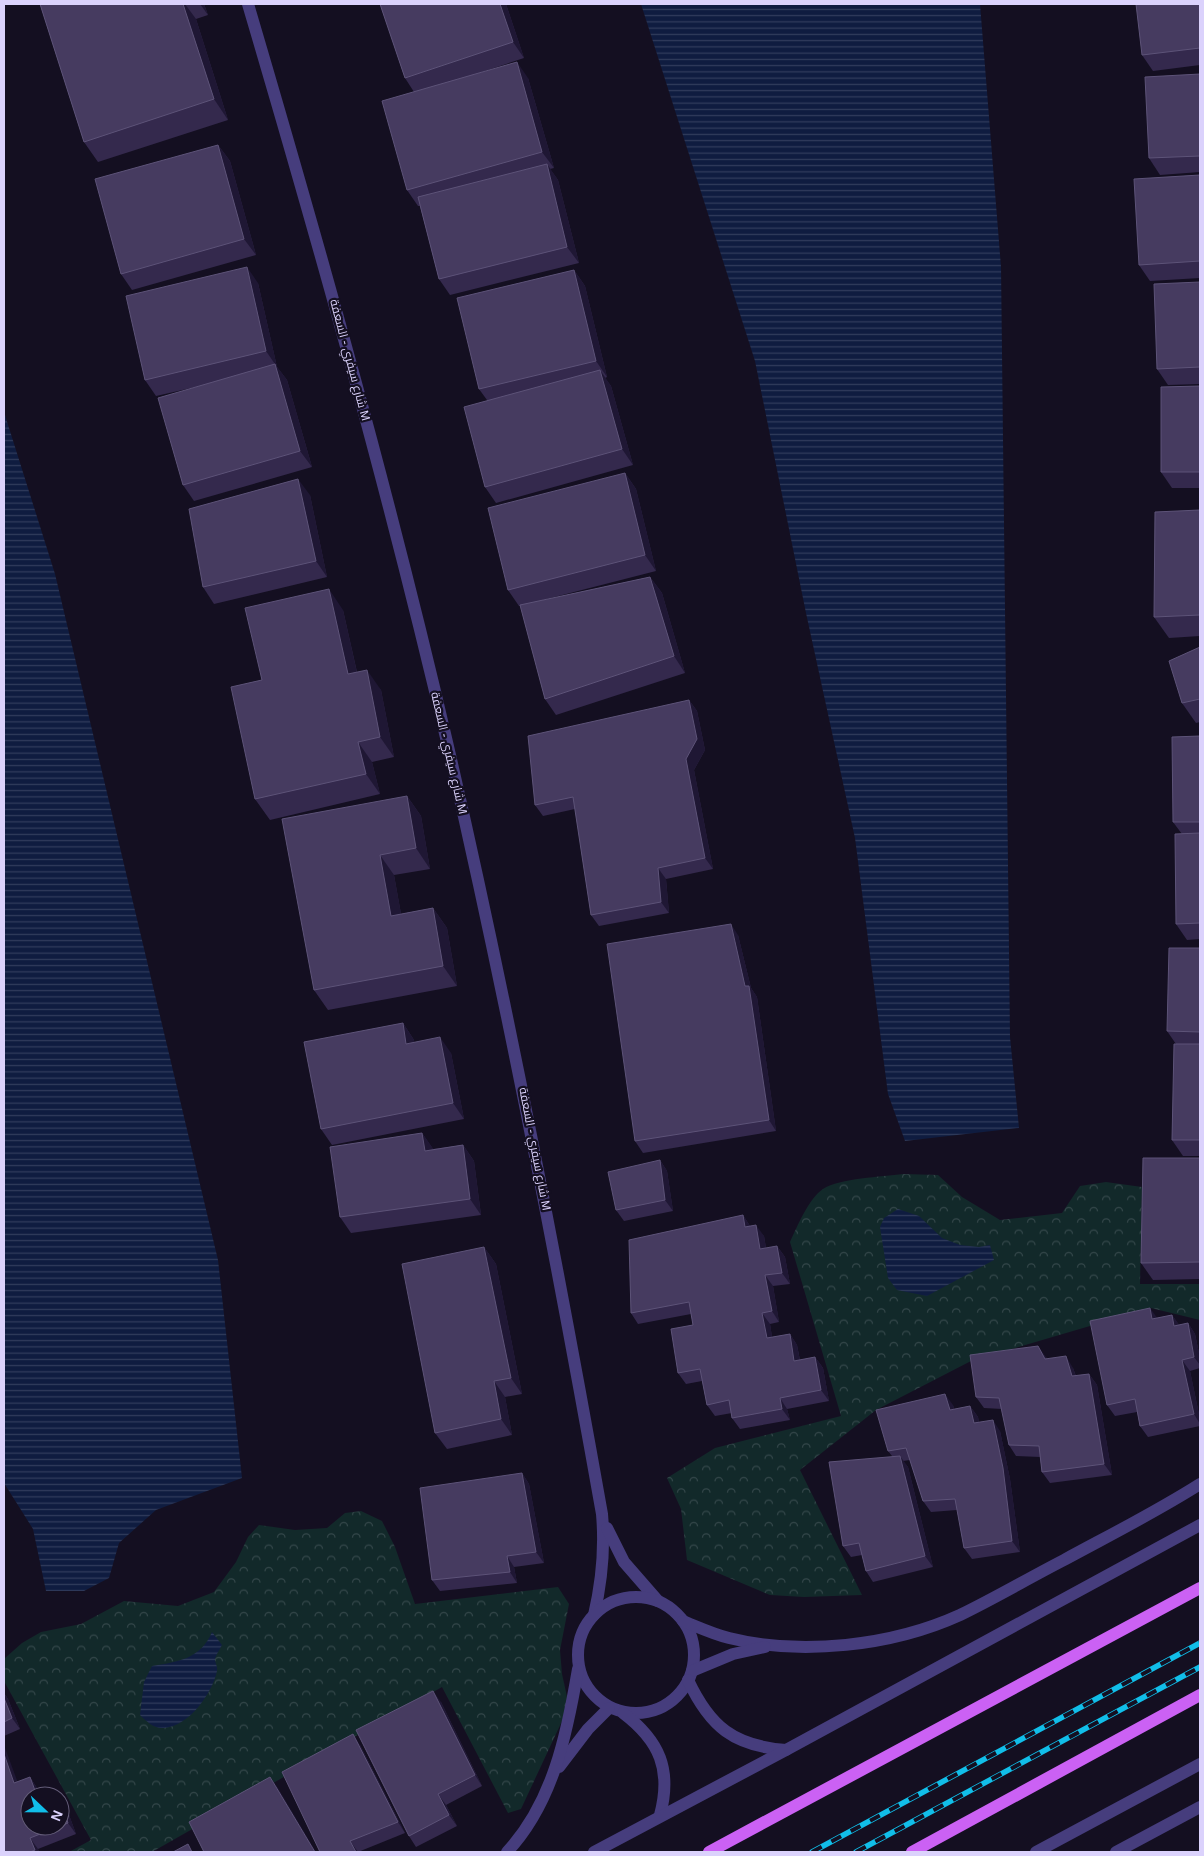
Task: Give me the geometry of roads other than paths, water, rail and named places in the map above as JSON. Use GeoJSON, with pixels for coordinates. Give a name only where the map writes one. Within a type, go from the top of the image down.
{"type":"FeatureCollection","features":[{"type":"Feature","properties":{"kind":"main road"},"geometry":{"type":"LineString","coordinates":[[709,1852],[1200,1588]]}},
{"type":"Feature","properties":{"kind":"main road"},"geometry":{"type":"LineString","coordinates":[[912,1852],[1200,1695]]}},
{"type":"Feature","properties":{"kind":"street","name":"شارع سيفري - السعفة M"},"geometry":{"type":"LineString","coordinates":[[248,4],[320,249],[383,485],[446,740],[504,996],[552,1235],[602,1514],[604,1539],[603,1565],[594,1615]]}},
{"type":"Feature","properties":{"kind":"street"},"geometry":{"type":"LineString","coordinates":[[623,1713],[643,1713],[661,1708],[677,1696],[690,1676],[733,1654],[777,1646],[841,1645],[881,1639],[920,1629],[958,1615],[1200,1484]]}},
{"type":"Feature","properties":{"kind":"street","name":"شارع سيفري - السعفة M"},"geometry":{"type":"LineString","coordinates":[[602,1514],[611,1539],[624,1562],[641,1584],[660,1602]]}},
{"type":"Feature","properties":{"kind":"street"},"geometry":{"type":"LineString","coordinates":[[594,1852],[1200,1525]]}},
{"type":"Feature","properties":{"kind":"street"},"geometry":{"type":"LineString","coordinates":[[507,1852],[524,1834],[541,1806],[552,1777],[568,1721],[578,1664],[578,1647],[594,1615],[608,1604],[625,1598],[643,1597],[660,1602],[682,1621],[728,1638],[777,1646]]}},
{"type":"Feature","properties":{"kind":"street"},"geometry":{"type":"LineString","coordinates":[[682,1621],[693,1645],[690,1676],[699,1704],[716,1724],[736,1739],[760,1748],[786,1750]]}},
{"type":"Feature","properties":{"kind":"street"},"geometry":{"type":"LineString","coordinates":[[578,1664],[584,1682],[594,1697],[609,1708],[623,1713],[639,1724],[651,1740],[660,1757],[665,1776],[665,1796],[660,1815]]}},
{"type":"Feature","properties":{"kind":"street"},"geometry":{"type":"LineString","coordinates":[[552,1777],[576,1744],[609,1708]]}},
{"type":"Feature","properties":{"kind":"street"},"geometry":{"type":"LineString","coordinates":[[1036,1852],[1200,1764]]}},
{"type":"Feature","properties":{"kind":"street"},"geometry":{"type":"LineString","coordinates":[[1116,1852],[1200,1807]]}},
{"type":"Feature","properties":{"kind":"water"},"geometry":{"type":"Polygon","coordinates":[[[641,4],[980,4],[1001,267],[1010,1037],[1019,1128],[905,1141],[888,1094],[855,838],[806,613],[755,361],[641,4]]]}},
{"type":"Feature","properties":{"kind":"water"},"geometry":{"type":"Polygon","coordinates":[[[4,412],[55,574],[218,1260],[242,1478],[156,1510],[119,1543],[109,1578],[84,1591],[46,1591],[33,1529],[4,1483],[4,412]]]}},
{"type":"Feature","properties":{"kind":"water"},"geometry":{"type":"Polygon","coordinates":[[[898,1209],[919,1216],[942,1238],[960,1245],[979,1247],[990,1245],[994,1260],[927,1296],[897,1290],[888,1278],[880,1227],[884,1218],[898,1209]]]}},
{"type":"Feature","properties":{"kind":"water"},"geometry":{"type":"Polygon","coordinates":[[[212,1632],[222,1645],[215,1659],[217,1670],[214,1680],[205,1699],[190,1715],[173,1726],[160,1728],[150,1724],[140,1715],[144,1682],[152,1666],[179,1661],[195,1654],[202,1648],[212,1632]]]}},
{"type":"Feature","properties":{"kind":"railway"},"geometry":{"type":"LineString","coordinates":[[812,1852],[1200,1643]]}},
{"type":"Feature","properties":{"kind":"railway"},"geometry":{"type":"LineString","coordinates":[[856,1852],[1200,1667]]}}]}
